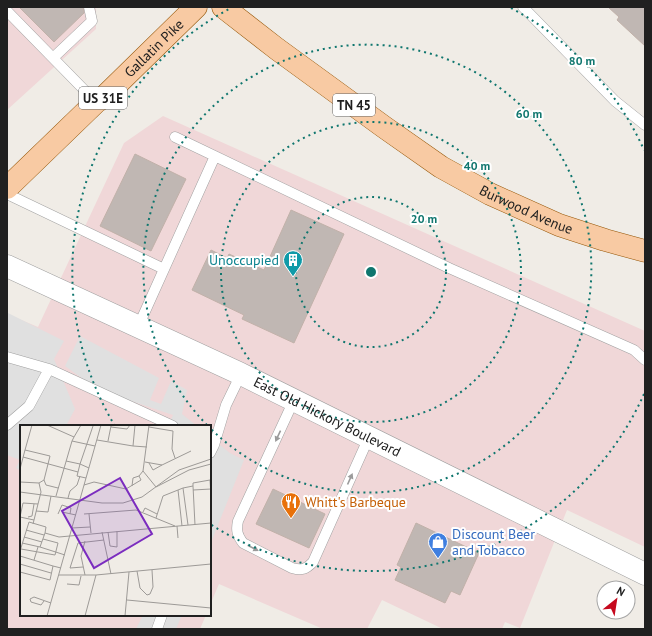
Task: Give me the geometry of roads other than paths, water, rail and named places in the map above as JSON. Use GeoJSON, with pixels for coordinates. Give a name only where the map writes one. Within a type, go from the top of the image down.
{"type":"FeatureCollection","features":[{"type":"Feature","properties":{"kind":"main road","name":"Gallatin Pike"},"geometry":{"type":"LineString","coordinates":[[7,188],[96,102],[105,96],[196,7]]}},
{"type":"Feature","properties":{"kind":"main road","name":"Burwood Avenue"},"geometry":{"type":"LineString","coordinates":[[224,7],[277,49],[384,128],[441,167],[490,194],[559,225],[645,251]]}},
{"type":"Feature","properties":{"kind":"street","name":"East Old Hickory Boulevard"},"geometry":{"type":"LineString","coordinates":[[7,266],[241,374],[645,574]]}},
{"type":"Feature","properties":{"kind":"lane"},"geometry":{"type":"LineString","coordinates":[[54,57],[92,21],[89,7]]}},
{"type":"Feature","properties":{"kind":"lane"},"geometry":{"type":"LineString","coordinates":[[523,7],[615,101],[645,126]]}},
{"type":"Feature","properties":{"kind":"lane"},"geometry":{"type":"LineString","coordinates":[[7,10],[96,102]]}},
{"type":"Feature","properties":{"kind":"lane"},"geometry":{"type":"LineString","coordinates":[[175,137],[449,268],[634,350],[645,360]]}},
{"type":"Feature","properties":{"kind":"lane"},"geometry":{"type":"LineString","coordinates":[[138,326],[215,156]]}},
{"type":"Feature","properties":{"kind":"lane"},"geometry":{"type":"LineString","coordinates":[[7,194],[164,269]]}},
{"type":"Feature","properties":{"kind":"lane"},"geometry":{"type":"LineString","coordinates":[[7,357],[49,369],[171,425]]}},
{"type":"Feature","properties":{"kind":"lane"},"geometry":{"type":"LineString","coordinates":[[7,425],[29,406],[49,369]]}},
{"type":"Feature","properties":{"kind":"lane"},"geometry":{"type":"LineString","coordinates":[[211,447],[226,405],[241,374]]}},
{"type":"Feature","properties":{"kind":"lane"},"geometry":{"type":"LineString","coordinates":[[294,400],[236,529],[238,536],[243,543],[285,564],[301,570],[313,562],[369,437]]}},
{"type":"Feature","properties":{"kind":"lane"},"geometry":{"type":"LineString","coordinates":[[157,629],[162,616]]}},
{"type":"Feature","properties":{"kind":"place","name":"Unoccupied"},"geometry":{"type":"Point","coordinates":[293,277]}},
{"type":"Feature","properties":{"kind":"place","name":"Whitt's Barbeque"},"geometry":{"type":"Point","coordinates":[291,519]}},
{"type":"Feature","properties":{"kind":"place","name":"Discount Beer and Tobacco"},"geometry":{"type":"Point","coordinates":[438,559]}}]}
